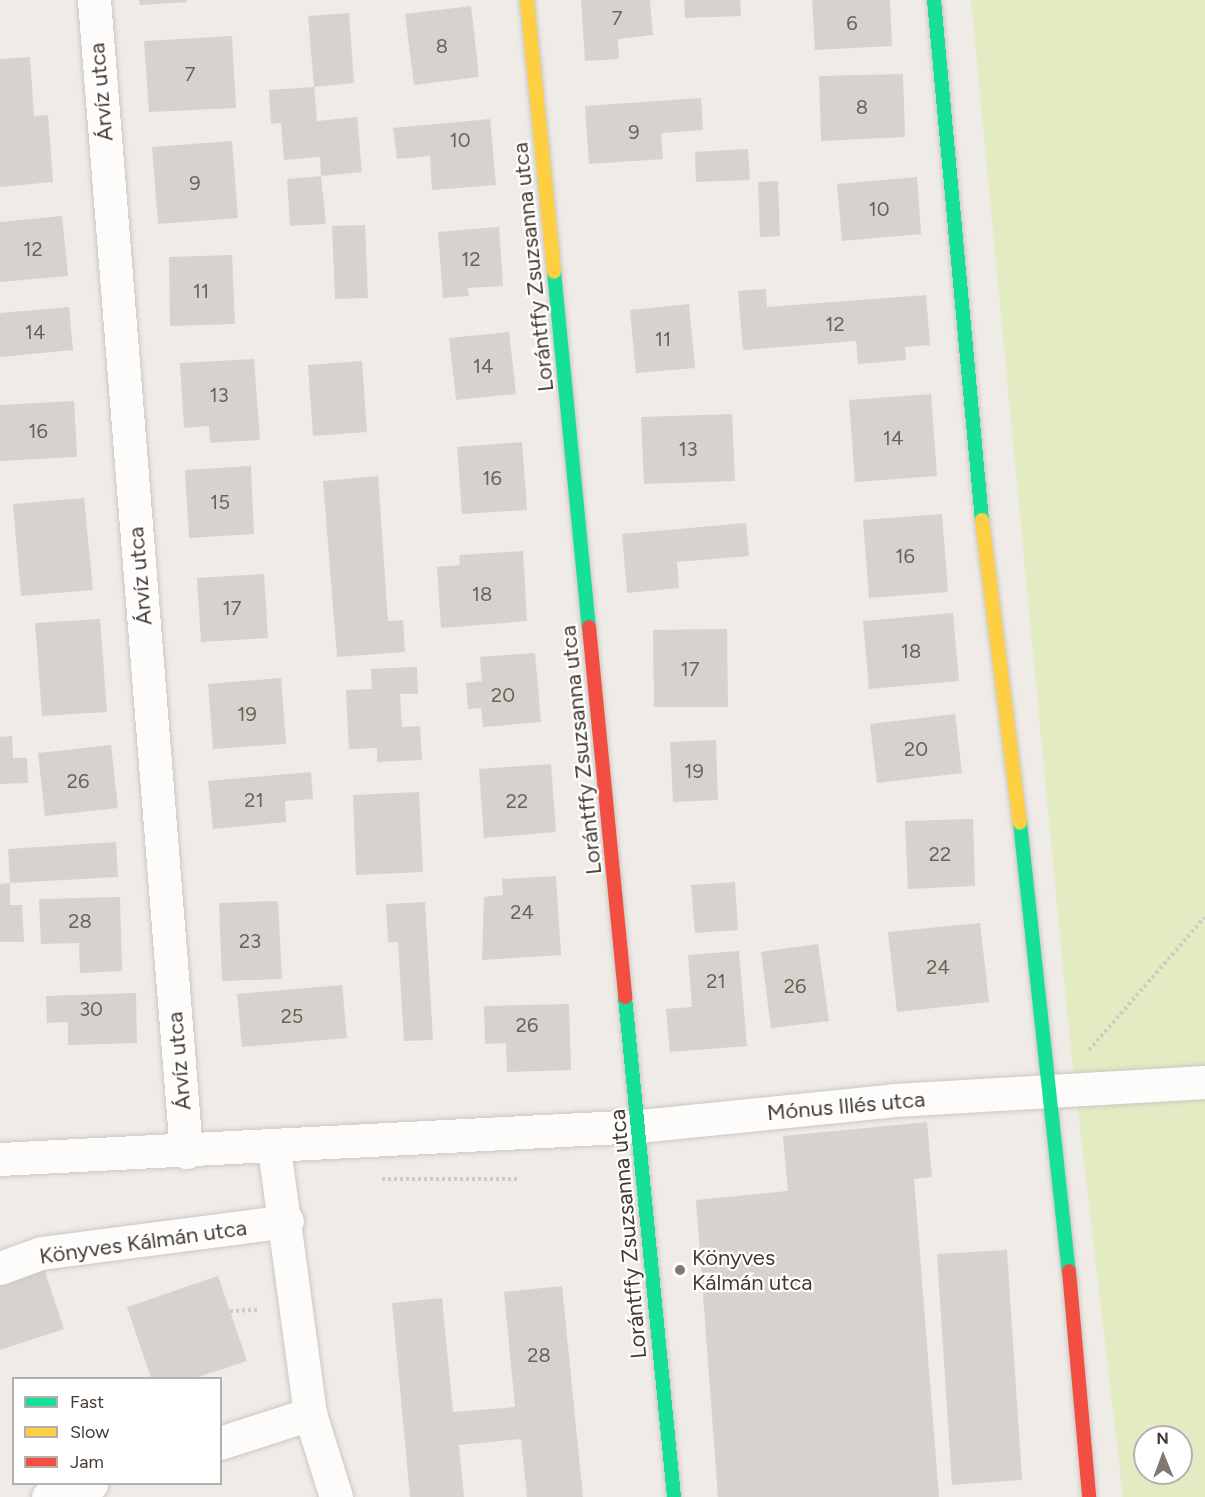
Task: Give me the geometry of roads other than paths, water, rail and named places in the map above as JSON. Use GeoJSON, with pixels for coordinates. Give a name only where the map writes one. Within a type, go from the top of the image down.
{"type":"FeatureCollection","features":[{"type":"Feature","properties":{"kind":"main road","name":"Lorántffy Zsuzsanna utca"},"geometry":{"type":"LineString","coordinates":[[527,0],[640,1126],[674,1497]]}},
{"type":"Feature","properties":{"kind":"main road"},"geometry":{"type":"LineString","coordinates":[[934,0],[978,486],[1053,1092],[1089,1497]]}},
{"type":"Feature","properties":{"kind":"street","name":"Árvíz utca"},"geometry":{"type":"LineString","coordinates":[[94,0],[186,1152]]}},
{"type":"Feature","properties":{"kind":"street","name":"Mónus Illés utca"},"geometry":{"type":"LineString","coordinates":[[640,1126],[894,1100],[1205,1082]]}},
{"type":"Feature","properties":{"kind":"street"},"geometry":{"type":"LineString","coordinates":[[0,1159],[274,1148],[640,1126]]}},
{"type":"Feature","properties":{"kind":"street"},"geometry":{"type":"LineString","coordinates":[[274,1148],[287,1221],[310,1414],[336,1497]]}},
{"type":"Feature","properties":{"kind":"street","name":"Könyves Kálmán utca"},"geometry":{"type":"LineString","coordinates":[[0,1268],[41,1253],[287,1221]]}},
{"type":"Feature","properties":{"kind":"street"},"geometry":{"type":"LineString","coordinates":[[222,1442],[310,1414]]}},
{"type":"Feature","properties":{"kind":"street"},"geometry":{"type":"LineString","coordinates":[[48,1497],[88,1485]]}},
{"type":"Feature","properties":{"kind":"place","name":"Könyves Kálmán utca"},"geometry":{"type":"Point","coordinates":[680,1270]}}]}
